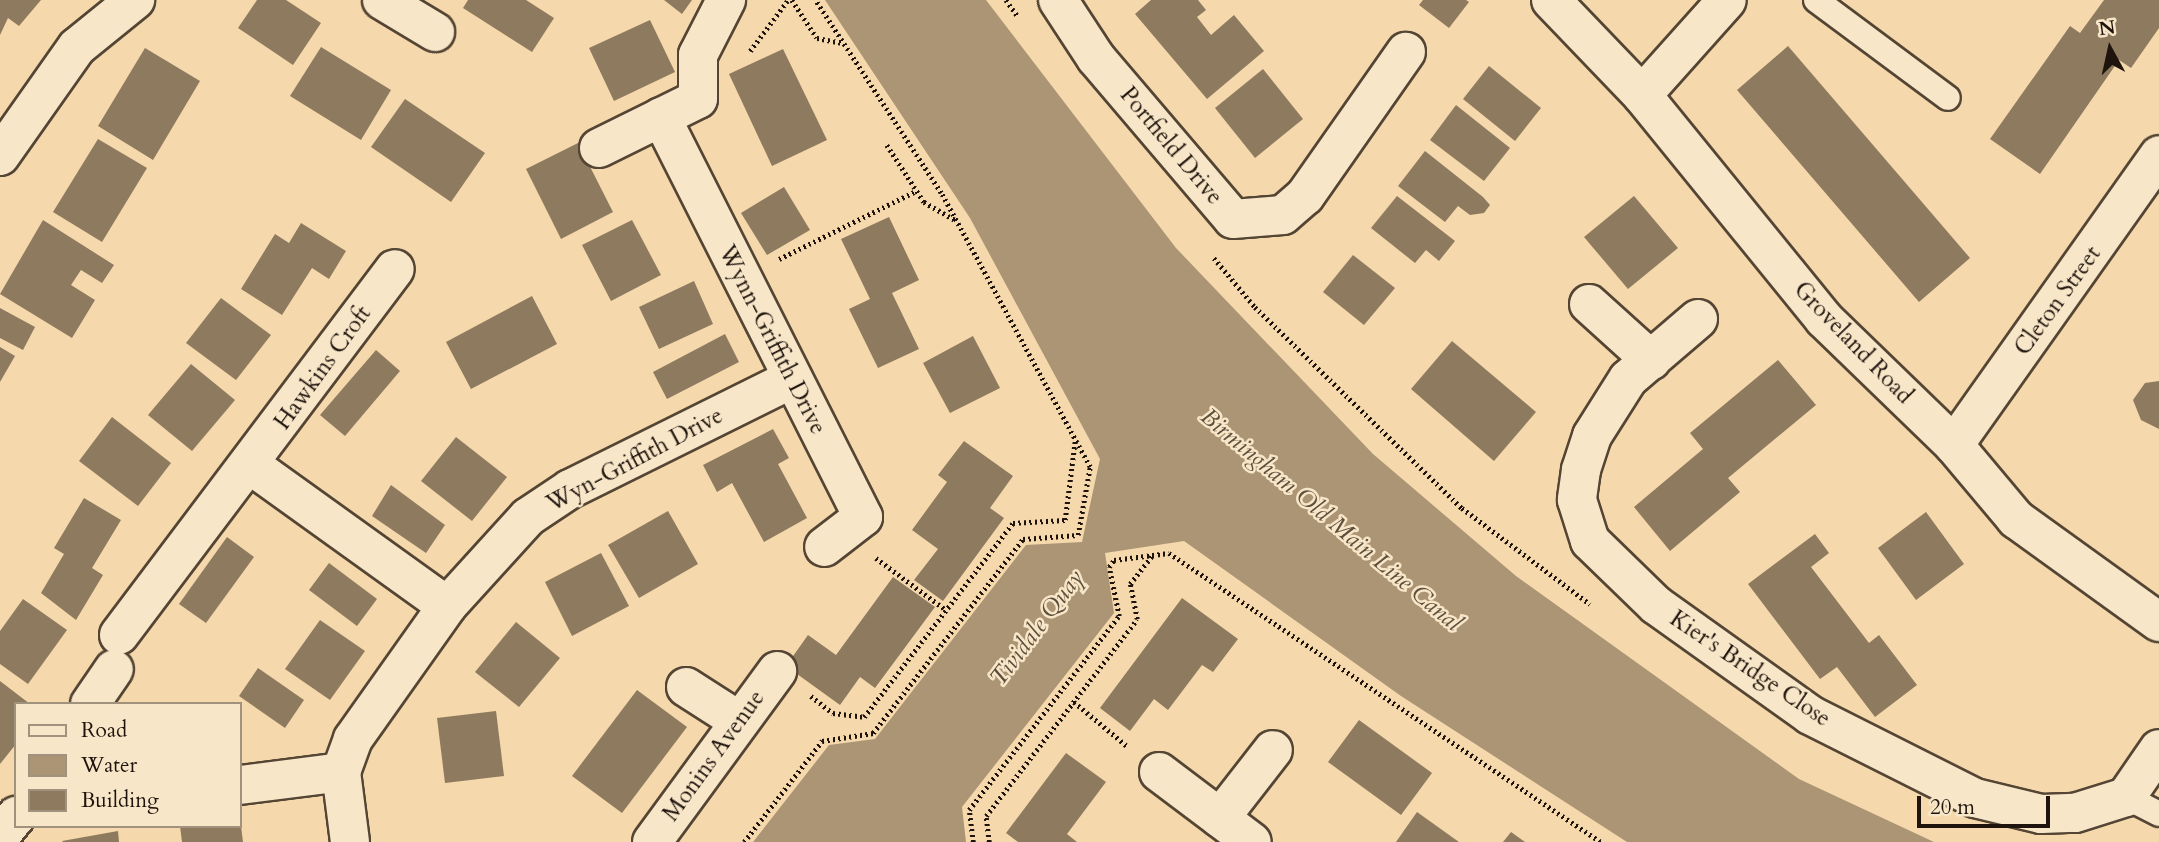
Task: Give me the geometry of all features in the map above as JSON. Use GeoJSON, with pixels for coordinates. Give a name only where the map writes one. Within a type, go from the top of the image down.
{"type":"FeatureCollection","features":[{"type":"Feature","properties":{"kind":"street"},"geometry":{"type":"LineString","coordinates":[[0,156],[77,47],[135,0]]}},
{"type":"Feature","properties":{"kind":"street"},"geometry":{"type":"LineString","coordinates":[[382,0],[435,32]]}},
{"type":"Feature","properties":{"kind":"street"},"geometry":{"type":"LineString","coordinates":[[599,148],[698,99],[698,55],[726,0]]}},
{"type":"Feature","properties":{"kind":"street","name":"Portfield Drive"},"geometry":{"type":"LineString","coordinates":[[1058,0],[1096,58],[1233,219],[1283,215],[1305,196],[1377,102],[1406,52]]}},
{"type":"Feature","properties":{"kind":"street","name":"Groveland Road"},"geometry":{"type":"LineString","coordinates":[[1551,0],[1642,95],[1824,319],[1954,444],[2016,519],[2159,622]]}},
{"type":"Feature","properties":{"kind":"street"},"geometry":{"type":"LineString","coordinates":[[1642,95],[1727,0]]}},
{"type":"Feature","properties":{"kind":"street","name":"Wynn-Griffith Drive"},"geometry":{"type":"LineString","coordinates":[[662,117],[790,380],[863,517],[834,541]]}},
{"type":"Feature","properties":{"kind":"street","name":"Cleton Street"},"geometry":{"type":"LineString","coordinates":[[1954,444],[2159,155]]}},
{"type":"Feature","properties":{"kind":"street","name":"Hawkins Croft"},"geometry":{"type":"LineString","coordinates":[[91,702],[117,652],[395,270]]}},
{"type":"Feature","properties":{"kind":"street"},"geometry":{"type":"LineString","coordinates":[[1589,304],[1651,360]]}},
{"type":"Feature","properties":{"kind":"street","name":"Kier's Bridge Close"},"geometry":{"type":"LineString","coordinates":[[1698,319],[1628,379],[1592,436],[1577,500],[1590,541],[1656,605],[1810,715],[1975,798],[2041,814],[2142,806],[2159,749]]}},
{"type":"Feature","properties":{"kind":"street","name":"Wyn-Griffith Drive"},"geometry":{"type":"LineString","coordinates":[[350,842],[341,772],[353,739],[447,606],[528,517],[570,489],[790,380]]}},
{"type":"Feature","properties":{"kind":"street"},"geometry":{"type":"LineString","coordinates":[[252,466],[447,606]]}},
{"type":"Feature","properties":{"kind":"street","name":"Monins Avenue"},"geometry":{"type":"LineString","coordinates":[[652,842],[777,671]]}},
{"type":"Feature","properties":{"kind":"street"},"geometry":{"type":"LineString","coordinates":[[686,687],[739,721]]}},
{"type":"Feature","properties":{"kind":"street"},"geometry":{"type":"LineString","coordinates":[[1220,818],[1273,750]]}},
{"type":"Feature","properties":{"kind":"street"},"geometry":{"type":"LineString","coordinates":[[242,785],[341,772]]}},
{"type":"Feature","properties":{"kind":"street"},"geometry":{"type":"LineString","coordinates":[[1160,772],[1252,842]]}},
{"type":"Feature","properties":{"kind":"street"},"geometry":{"type":"LineString","coordinates":[[0,836],[14,818]]}},
{"type":"Feature","properties":{"kind":"lane"},"geometry":{"type":"LineString","coordinates":[[1816,0],[1948,98]]}},
{"type":"Feature","properties":{"kind":"path"},"geometry":{"type":"LineString","coordinates":[[793,0],[817,38],[843,43]]}},
{"type":"Feature","properties":{"kind":"path"},"geometry":{"type":"LineString","coordinates":[[744,842],[822,741],[873,733],[1023,539],[1078,535],[1090,467],[956,220],[815,0]]}},
{"type":"Feature","properties":{"kind":"path"},"geometry":{"type":"LineString","coordinates":[[1006,0],[1021,20]]}},
{"type":"Feature","properties":{"kind":"path"},"geometry":{"type":"LineString","coordinates":[[887,145],[916,191],[956,220]]}},
{"type":"Feature","properties":{"kind":"path"},"geometry":{"type":"LineString","coordinates":[[741,278],[916,191]]}},
{"type":"Feature","properties":{"kind":"path"},"geometry":{"type":"LineString","coordinates":[[1212,256],[1255,307],[1462,509],[1600,611]]}},
{"type":"Feature","properties":{"kind":"path"},"geometry":{"type":"LineString","coordinates":[[777,671],[833,713],[864,717],[1013,523],[1065,520],[1076,440]]}},
{"type":"Feature","properties":{"kind":"path"},"geometry":{"type":"LineString","coordinates":[[834,541],[946,610]]}},
{"type":"Feature","properties":{"kind":"path"},"geometry":{"type":"LineString","coordinates":[[973,842],[969,810],[1119,615],[1109,567],[1114,559],[1169,553],[1601,842]]}},
{"type":"Feature","properties":{"kind":"path"},"geometry":{"type":"LineString","coordinates":[[989,842],[986,816],[1138,619],[1130,584],[1153,555]]}},
{"type":"Feature","properties":{"kind":"path"},"geometry":{"type":"LineString","coordinates":[[1074,702],[1160,772]]}},
{"type":"Feature","properties":{"kind":"water"},"geometry":{"type":"Polygon","coordinates":[[[825,0],[986,0],[1176,248],[1373,454],[1516,576],[1799,779],[1934,842],[1627,842],[1401,696],[1184,541],[1105,553],[1114,613],[962,807],[966,842],[753,842],[829,745],[875,739],[1026,545],[1082,542],[1100,459],[970,218],[825,0]]]}},
{"type":"Feature","properties":{"kind":"building"},"geometry":{"type":"Polygon","coordinates":[[[0,0],[41,0],[19,26],[8,18],[0,35],[0,0]]]}},
{"type":"Feature","properties":{"kind":"building"},"geometry":{"type":"Polygon","coordinates":[[[257,0],[286,0],[321,23],[293,65],[238,28],[257,0]]]}},
{"type":"Feature","properties":{"kind":"building"},"geometry":{"type":"Polygon","coordinates":[[[468,0],[526,0],[554,18],[532,52],[463,8],[468,0]]]}},
{"type":"Feature","properties":{"kind":"building"},"geometry":{"type":"Polygon","coordinates":[[[664,0],[692,0],[682,14],[664,0]]]}},
{"type":"Feature","properties":{"kind":"building"},"geometry":{"type":"Polygon","coordinates":[[[1151,0],[1198,0],[1206,10],[1197,17],[1211,35],[1234,15],[1264,51],[1207,99],[1135,14],[1151,0]]]}},
{"type":"Feature","properties":{"kind":"building"},"geometry":{"type":"Polygon","coordinates":[[[1423,0],[1469,2],[1449,28],[1419,5],[1423,0]]]}},
{"type":"Feature","properties":{"kind":"building"},"geometry":{"type":"Polygon","coordinates":[[[2104,0],[2159,0],[2159,28],[2131,68],[2119,60],[2040,174],[1990,139],[2070,26],[2080,33],[2104,0]]]}},
{"type":"Feature","properties":{"kind":"building"},"geometry":{"type":"Polygon","coordinates":[[[650,20],[675,72],[614,101],[589,48],[650,20]]]}},
{"type":"Feature","properties":{"kind":"building"},"geometry":{"type":"Polygon","coordinates":[[[1788,46],[1970,258],[1919,302],[1737,90],[1788,46]]]}},
{"type":"Feature","properties":{"kind":"building"},"geometry":{"type":"Polygon","coordinates":[[[321,47],[391,90],[361,140],[290,96],[321,47]]]}},
{"type":"Feature","properties":{"kind":"building"},"geometry":{"type":"Polygon","coordinates":[[[145,48],[200,81],[153,160],[98,126],[145,48]]]}},
{"type":"Feature","properties":{"kind":"building"},"geometry":{"type":"Polygon","coordinates":[[[783,49],[827,140],[772,166],[729,74],[783,49]]]}},
{"type":"Feature","properties":{"kind":"building"},"geometry":{"type":"Polygon","coordinates":[[[1489,66],[1541,108],[1515,141],[1463,99],[1489,66]]]}},
{"type":"Feature","properties":{"kind":"building"},"geometry":{"type":"Polygon","coordinates":[[[1263,69],[1303,119],[1255,158],[1215,108],[1263,69]]]}},
{"type":"Feature","properties":{"kind":"building"},"geometry":{"type":"Polygon","coordinates":[[[405,99],[485,153],[451,202],[371,147],[405,99]]]}},
{"type":"Feature","properties":{"kind":"building"},"geometry":{"type":"Polygon","coordinates":[[[1456,105],[1510,148],[1484,181],[1430,140],[1456,105]]]}},
{"type":"Feature","properties":{"kind":"building"},"geometry":{"type":"Polygon","coordinates":[[[98,139],[147,168],[102,242],[53,212],[98,139]]]}},
{"type":"Feature","properties":{"kind":"building"},"geometry":{"type":"Polygon","coordinates":[[[578,143],[613,212],[561,239],[526,169],[578,143]]]}},
{"type":"Feature","properties":{"kind":"building"},"geometry":{"type":"Polygon","coordinates":[[[1425,151],[1483,197],[1490,205],[1484,213],[1470,215],[1458,206],[1445,222],[1398,186],[1425,151]]]}},
{"type":"Feature","properties":{"kind":"building"},"geometry":{"type":"Polygon","coordinates":[[[784,187],[810,230],[767,255],[741,213],[784,187]]]}},
{"type":"Feature","properties":{"kind":"building"},"geometry":{"type":"Polygon","coordinates":[[[1397,196],[1455,241],[1439,261],[1426,250],[1415,263],[1371,228],[1397,196]]]}},
{"type":"Feature","properties":{"kind":"building"},"geometry":{"type":"Polygon","coordinates":[[[1634,196],[1678,248],[1628,289],[1584,237],[1634,196]]]}},
{"type":"Feature","properties":{"kind":"building"},"geometry":{"type":"Polygon","coordinates":[[[889,217],[919,280],[892,293],[919,349],[878,368],[849,309],[870,299],[841,239],[889,217]]]}},
{"type":"Feature","properties":{"kind":"building"},"geometry":{"type":"Polygon","coordinates":[[[43,220],[114,265],[102,283],[81,270],[71,285],[95,300],[72,338],[0,294],[43,220]]]}},
{"type":"Feature","properties":{"kind":"building"},"geometry":{"type":"Polygon","coordinates":[[[632,220],[661,275],[611,301],[582,245],[632,220]]]}},
{"type":"Feature","properties":{"kind":"building"},"geometry":{"type":"Polygon","coordinates":[[[301,223],[346,251],[329,279],[312,268],[282,315],[241,289],[275,234],[289,243],[301,223]]]}},
{"type":"Feature","properties":{"kind":"building"},"geometry":{"type":"Polygon","coordinates":[[[1353,255],[1395,288],[1364,325],[1323,292],[1353,255]]]}},
{"type":"Feature","properties":{"kind":"building"},"geometry":{"type":"Polygon","coordinates":[[[694,281],[713,324],[659,349],[639,307],[694,281]]]}},
{"type":"Feature","properties":{"kind":"building"},"geometry":{"type":"Polygon","coordinates":[[[532,296],[557,344],[471,389],[446,342],[532,296]]]}},
{"type":"Feature","properties":{"kind":"building"},"geometry":{"type":"Polygon","coordinates":[[[221,298],[271,335],[236,380],[186,343],[221,298]]]}},
{"type":"Feature","properties":{"kind":"building"},"geometry":{"type":"Polygon","coordinates":[[[0,308],[35,327],[23,350],[0,338],[0,308]]]}},
{"type":"Feature","properties":{"kind":"building"},"geometry":{"type":"Polygon","coordinates":[[[725,334],[739,362],[667,399],[653,372],[725,334]]]}},
{"type":"Feature","properties":{"kind":"building"},"geometry":{"type":"Polygon","coordinates":[[[973,336],[1000,388],[950,413],[923,363],[973,336]]]}},
{"type":"Feature","properties":{"kind":"building"},"geometry":{"type":"Polygon","coordinates":[[[1452,341],[1536,412],[1494,461],[1411,389],[1452,341]]]}},
{"type":"Feature","properties":{"kind":"building"},"geometry":{"type":"Polygon","coordinates":[[[0,347],[15,356],[0,382],[0,347]]]}},
{"type":"Feature","properties":{"kind":"building"},"geometry":{"type":"Polygon","coordinates":[[[376,350],[400,371],[345,436],[320,415],[376,350]]]}},
{"type":"Feature","properties":{"kind":"building"},"geometry":{"type":"Polygon","coordinates":[[[1778,360],[1816,405],[1728,478],[1740,492],[1670,551],[1634,507],[1703,449],[1690,433],[1778,360]]]}},
{"type":"Feature","properties":{"kind":"building"},"geometry":{"type":"Polygon","coordinates":[[[191,364],[235,400],[192,451],[148,415],[191,364]]]}},
{"type":"Feature","properties":{"kind":"building"},"geometry":{"type":"Polygon","coordinates":[[[2159,381],[2159,429],[2141,420],[2133,400],[2145,383],[2159,381]]]}},
{"type":"Feature","properties":{"kind":"building"},"geometry":{"type":"Polygon","coordinates":[[[112,417],[171,463],[138,506],[79,461],[112,417]]]}},
{"type":"Feature","properties":{"kind":"building"},"geometry":{"type":"Polygon","coordinates":[[[773,429],[789,458],[778,464],[807,518],[764,542],[732,483],[717,492],[703,465],[773,429]]]}},
{"type":"Feature","properties":{"kind":"building"},"geometry":{"type":"Polygon","coordinates":[[[456,437],[507,477],[472,521],[421,481],[456,437]]]}},
{"type":"Feature","properties":{"kind":"building"},"geometry":{"type":"Polygon","coordinates":[[[964,441],[1013,476],[990,508],[1004,518],[943,601],[914,580],[938,549],[912,530],[947,482],[938,475],[964,441]]]}},
{"type":"Feature","properties":{"kind":"building"},"geometry":{"type":"Polygon","coordinates":[[[391,485],[445,525],[426,553],[372,516],[391,485]]]}},
{"type":"Feature","properties":{"kind":"building"},"geometry":{"type":"Polygon","coordinates":[[[84,498],[121,520],[92,568],[103,575],[76,620],[41,593],[64,554],[54,548],[84,498]]]}},
{"type":"Feature","properties":{"kind":"building"},"geometry":{"type":"Polygon","coordinates":[[[668,511],[698,564],[639,598],[608,545],[668,511]]]}},
{"type":"Feature","properties":{"kind":"building"},"geometry":{"type":"Polygon","coordinates":[[[1926,512],[1964,564],[1916,600],[1878,548],[1926,512]]]}},
{"type":"Feature","properties":{"kind":"building"},"geometry":{"type":"Polygon","coordinates":[[[1815,534],[1829,553],[1811,567],[1869,643],[1879,635],[1917,685],[1875,717],[1837,667],[1820,679],[1748,584],[1815,534]]]}},
{"type":"Feature","properties":{"kind":"building"},"geometry":{"type":"Polygon","coordinates":[[[227,537],[254,557],[206,623],[179,604],[227,537]]]}},
{"type":"Feature","properties":{"kind":"building"},"geometry":{"type":"Polygon","coordinates":[[[601,553],[629,606],[572,636],[545,582],[601,553]]]}},
{"type":"Feature","properties":{"kind":"building"},"geometry":{"type":"Polygon","coordinates":[[[329,563],[377,599],[357,626],[309,590],[329,563]]]}},
{"type":"Feature","properties":{"kind":"building"},"geometry":{"type":"Polygon","coordinates":[[[893,577],[935,607],[875,688],[860,677],[840,705],[786,666],[808,635],[836,655],[893,577]]]}},
{"type":"Feature","properties":{"kind":"building"},"geometry":{"type":"Polygon","coordinates":[[[1182,598],[1238,639],[1213,672],[1202,665],[1168,710],[1154,699],[1130,731],[1100,708],[1182,598]]]}},
{"type":"Feature","properties":{"kind":"building"},"geometry":{"type":"Polygon","coordinates":[[[23,599],[67,630],[28,684],[0,664],[0,631],[23,599]]]}},
{"type":"Feature","properties":{"kind":"building"},"geometry":{"type":"Polygon","coordinates":[[[320,620],[365,651],[330,700],[285,669],[320,620]]]}},
{"type":"Feature","properties":{"kind":"building"},"geometry":{"type":"Polygon","coordinates":[[[516,622],[560,658],[519,707],[475,672],[516,622]]]}},
{"type":"Feature","properties":{"kind":"building"},"geometry":{"type":"Polygon","coordinates":[[[258,668],[304,700],[285,728],[239,696],[258,668]]]}},
{"type":"Feature","properties":{"kind":"building"},"geometry":{"type":"Polygon","coordinates":[[[0,681],[27,702],[14,702],[14,746],[0,764],[0,681]]]}},
{"type":"Feature","properties":{"kind":"building"},"geometry":{"type":"Polygon","coordinates":[[[637,690],[687,727],[622,813],[572,776],[637,690]]]}},
{"type":"Feature","properties":{"kind":"building"},"geometry":{"type":"Polygon","coordinates":[[[496,711],[504,776],[445,783],[437,718],[496,711]]]}},
{"type":"Feature","properties":{"kind":"building"},"geometry":{"type":"Polygon","coordinates":[[[1359,720],[1432,773],[1401,815],[1328,762],[1359,720]]]}},
{"type":"Feature","properties":{"kind":"building"},"geometry":{"type":"Polygon","coordinates":[[[1066,753],[1106,782],[1067,834],[1077,842],[1018,842],[1006,833],[1066,753]]]}},
{"type":"Feature","properties":{"kind":"building"},"geometry":{"type":"Polygon","coordinates":[[[1417,812],[1459,842],[1396,842],[1417,812]]]}},
{"type":"Feature","properties":{"kind":"building"},"geometry":{"type":"Polygon","coordinates":[[[180,828],[241,828],[243,842],[182,842],[180,828]]]}},
{"type":"Feature","properties":{"kind":"building"},"geometry":{"type":"Polygon","coordinates":[[[118,831],[119,842],[62,841],[118,831]]]}},
{"type":"Feature","properties":{"kind":"building"},"geometry":{"type":"Polygon","coordinates":[[[1511,832],[1525,842],[1503,842],[1511,832]]]}},
{"type":"Feature","properties":{"kind":"water label","name":"Birmingham Old Main Line Canal"},"geometry":{"type":"Point","coordinates":[1331,520]}},
{"type":"Feature","properties":{"kind":"water label","name":"Tividale Quay"},"geometry":{"type":"Point","coordinates":[1037,628]}}]}
